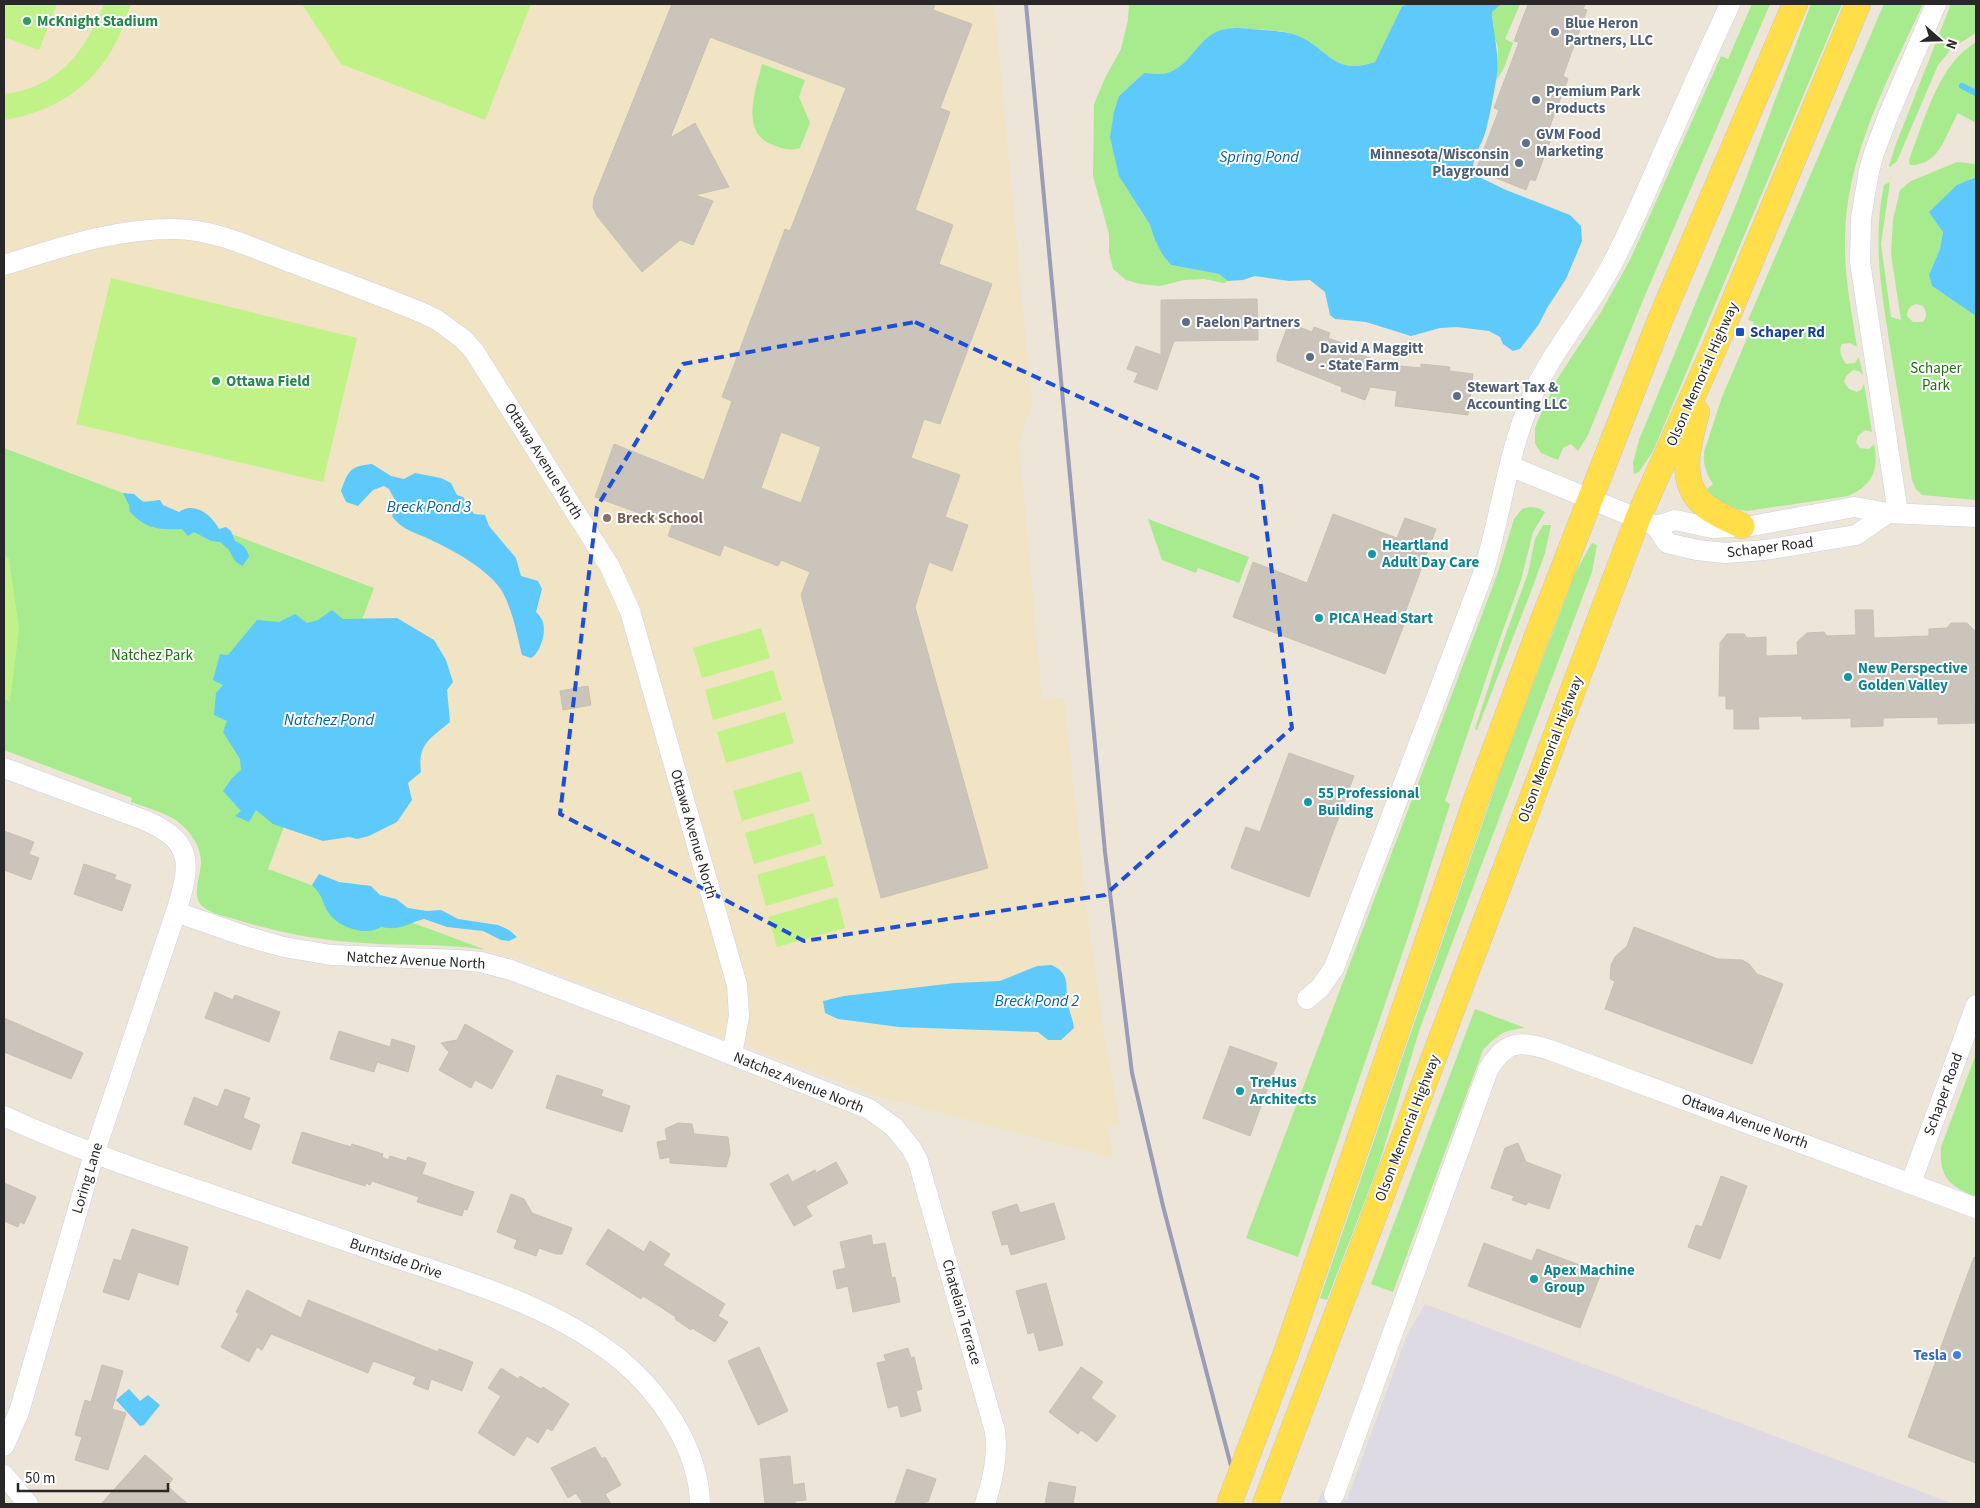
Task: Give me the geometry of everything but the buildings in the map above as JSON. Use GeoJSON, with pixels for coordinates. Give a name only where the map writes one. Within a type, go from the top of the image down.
{"type":"FeatureCollection","features":[{"type":"Feature","properties":{"kind":"main road"},"geometry":{"type":"LineString","coordinates":[[1229,1504],[1286,1353],[1476,800],[1590,498],[1660,320],[1795,4]]}},
{"type":"Feature","properties":{"kind":"main road","name":"Olson Memorial Highway"},"geometry":{"type":"LineString","coordinates":[[1266,1504],[1714,348],[1858,4]]}},
{"type":"Feature","properties":{"kind":"main road"},"geometry":{"type":"LineString","coordinates":[[1714,348],[1688,447],[1689,476],[1694,493],[1700,501],[1714,512],[1742,526]]}},
{"type":"Feature","properties":{"kind":"street"},"geometry":{"type":"LineString","coordinates":[[1307,999],[1320,988],[1334,968],[1483,574],[1494,537],[1510,466],[1530,400],[1559,347],[1596,295],[1615,260],[1730,4]]}},
{"type":"Feature","properties":{"kind":"street"},"geometry":{"type":"LineString","coordinates":[[1893,513],[1860,262],[1861,218],[1874,153],[1936,4]]}},
{"type":"Feature","properties":{"kind":"street","name":"Ottawa Avenue North"},"geometry":{"type":"LineString","coordinates":[[4,265],[110,234],[138,230],[176,229],[204,232],[411,308],[437,320],[464,339],[507,402],[600,550],[615,577],[630,611],[737,984],[739,1016],[732,1055]]}},
{"type":"Feature","properties":{"kind":"street","name":"Schaper Road"},"geometry":{"type":"LineString","coordinates":[[1510,466],[1647,522],[1667,543],[1697,550],[1746,553],[1856,535],[1893,513]]}},
{"type":"Feature","properties":{"kind":"street","name":"Schaper Road"},"geometry":{"type":"LineString","coordinates":[[1647,522],[1675,520],[1712,528],[1752,526],[1854,507],[1893,513],[1976,516]]}},
{"type":"Feature","properties":{"kind":"street"},"geometry":{"type":"LineString","coordinates":[[4,768],[144,820],[166,831],[178,842],[185,855],[187,868],[186,881],[176,912]]}},
{"type":"Feature","properties":{"kind":"street","name":"Natchez Avenue North"},"geometry":{"type":"LineString","coordinates":[[176,912],[284,947],[331,955],[459,960],[496,966],[548,983],[869,1109],[894,1127]]}},
{"type":"Feature","properties":{"kind":"street","name":"Loring Lane"},"geometry":{"type":"LineString","coordinates":[[4,1446],[19,1412],[94,1154],[176,912]]}},
{"type":"Feature","properties":{"kind":"street","name":"Schaper Road"},"geometry":{"type":"LineString","coordinates":[[1911,1183],[1976,1005]]}},
{"type":"Feature","properties":{"kind":"street","name":"Ottawa Avenue North"},"geometry":{"type":"LineString","coordinates":[[1334,1496],[1488,1070],[1495,1059],[1511,1046],[1532,1044],[1550,1050],[1976,1208]]}},
{"type":"Feature","properties":{"kind":"street","name":"Burntside Drive"},"geometry":{"type":"LineString","coordinates":[[4,1116],[94,1154],[474,1284],[558,1320],[619,1358],[647,1386],[670,1417],[687,1448],[696,1473],[700,1504]]}},
{"type":"Feature","properties":{"kind":"street","name":"Chatelain Terrace"},"geometry":{"type":"LineString","coordinates":[[894,1127],[911,1148],[923,1175],[995,1431],[997,1449],[995,1472],[985,1504]]}},
{"type":"Feature","properties":{"kind":"street"},"geometry":{"type":"LineString","coordinates":[[4,1474],[28,1504]]}},
{"type":"Feature","properties":{"kind":"highlighted area"},"geometry":{"type":"Polygon","coordinates":[[[915,322],[1260,479],[1292,728],[1105,895],[804,941],[560,814],[597,507],[683,364],[915,322]]]}},
{"type":"Feature","properties":{"kind":"shaded area","name":"Breck School"},"geometry":{"type":"Polygon","coordinates":[[[4,4],[994,4],[1032,405],[1019,441],[1042,700],[1064,698],[1087,914],[1104,1035],[1120,1124],[1107,1127],[1113,1158],[877,1096],[524,961],[486,950],[268,869],[374,588],[4,448],[4,4]]]}},
{"type":"Feature","properties":{"kind":"shaded area"},"geometry":{"type":"Polygon","coordinates":[[[1425,1304],[1954,1504],[1317,1504],[1322,1491],[1347,1500],[1407,1335],[1425,1304]]]}},
{"type":"Feature","properties":{"kind":"green space","name":"McKnight Stadium"},"geometry":{"type":"Polygon","coordinates":[[[4,4],[57,4],[39,50],[4,37],[4,4]]]}},
{"type":"Feature","properties":{"kind":"green space"},"geometry":{"type":"Polygon","coordinates":[[[104,4],[131,4],[117,41],[90,79],[64,99],[51,106],[20,117],[4,120],[4,94],[40,84],[55,75],[79,52],[97,21],[104,4]]]}},
{"type":"Feature","properties":{"kind":"green space"},"geometry":{"type":"Polygon","coordinates":[[[302,4],[531,4],[485,120],[341,64],[302,4]]]}},
{"type":"Feature","properties":{"kind":"green space"},"geometry":{"type":"Polygon","coordinates":[[[1129,4],[1408,4],[1402,6],[1375,62],[1359,66],[1347,66],[1338,63],[1305,39],[1293,34],[1239,28],[1225,29],[1214,33],[1206,39],[1177,68],[1165,74],[1144,73],[1119,96],[1139,209],[1150,225],[1162,254],[1171,265],[1219,274],[1228,281],[1224,283],[1204,279],[1184,280],[1160,286],[1140,284],[1126,280],[1113,269],[1109,252],[1109,234],[1093,176],[1094,104],[1105,78],[1121,49],[1128,20],[1129,4]]]}},
{"type":"Feature","properties":{"kind":"green space"},"geometry":{"type":"Polygon","coordinates":[[[1488,4],[1520,4],[1505,39],[1513,43],[1504,68],[1497,79],[1498,48],[1494,35],[1492,12],[1488,4]]]}},
{"type":"Feature","properties":{"kind":"green space"},"geometry":{"type":"Polygon","coordinates":[[[1752,4],[1770,4],[1643,300],[1588,435],[1578,451],[1571,444],[1563,448],[1558,460],[1541,453],[1535,443],[1535,428],[1556,381],[1601,312],[1630,260],[1721,56],[1728,59],[1752,4]]]}},
{"type":"Feature","properties":{"kind":"green space"},"geometry":{"type":"Polygon","coordinates":[[[1811,4],[1842,4],[1653,451],[1639,472],[1634,474],[1633,463],[1639,440],[1736,205],[1811,4]]]}},
{"type":"Feature","properties":{"kind":"green space"},"geometry":{"type":"Polygon","coordinates":[[[1884,4],[1923,4],[1870,122],[1851,184],[1846,215],[1846,273],[1857,347],[1850,343],[1842,344],[1840,352],[1846,364],[1855,363],[1859,357],[1863,375],[1859,371],[1853,370],[1846,376],[1844,382],[1849,389],[1857,392],[1861,390],[1864,384],[1872,432],[1865,430],[1858,436],[1856,442],[1860,448],[1869,449],[1874,444],[1875,469],[1869,482],[1848,496],[1747,511],[1735,509],[1719,502],[1707,489],[1713,484],[1706,469],[1704,452],[1722,397],[1754,322],[1748,320],[1884,4]]]}},
{"type":"Feature","properties":{"kind":"green space"},"geometry":{"type":"Polygon","coordinates":[[[1951,4],[1976,4],[1976,33],[1952,48],[1938,65],[1897,161],[1890,167],[1896,144],[1951,4]]]}},
{"type":"Feature","properties":{"kind":"green space"},"geometry":{"type":"Polygon","coordinates":[[[1976,42],[1976,123],[1958,113],[1941,147],[1935,154],[1920,164],[1910,165],[1911,154],[1935,92],[1943,77],[1963,52],[1976,42]]]}},
{"type":"Feature","properties":{"kind":"green space"},"geometry":{"type":"Polygon","coordinates":[[[762,64],[805,80],[799,97],[810,123],[800,148],[780,148],[763,139],[756,131],[752,109],[762,64]]]}},
{"type":"Feature","properties":{"kind":"green space","name":"Schaper Park"},"geometry":{"type":"Polygon","coordinates":[[[1957,162],[1976,164],[1976,177],[1971,178],[1943,232],[1940,249],[1929,275],[1932,286],[1976,316],[1976,500],[1922,495],[1916,489],[1912,480],[1884,310],[1879,248],[1880,206],[1884,185],[1890,182],[1881,244],[1891,317],[1901,320],[1891,254],[1893,220],[1900,190],[1911,181],[1957,162]],[[1916,304],[1908,310],[1907,316],[1913,322],[1923,322],[1926,314],[1923,306],[1916,304]]]}},
{"type":"Feature","properties":{"kind":"green space","name":"Ottawa Field"},"geometry":{"type":"Polygon","coordinates":[[[111,278],[357,338],[323,482],[76,424],[111,278]]]}},
{"type":"Feature","properties":{"kind":"green space","name":"Natchez Park"},"geometry":{"type":"Polygon","coordinates":[[[4,448],[374,588],[268,869],[486,950],[455,946],[349,942],[302,936],[216,914],[202,906],[197,897],[197,885],[201,867],[199,849],[189,832],[174,819],[153,809],[131,802],[132,798],[4,750],[4,448]]]}},
{"type":"Feature","properties":{"kind":"green space"},"geometry":{"type":"Polygon","coordinates":[[[1538,508],[1545,512],[1533,532],[1521,580],[1445,801],[1450,804],[1411,928],[1298,1257],[1246,1238],[1497,575],[1514,519],[1522,509],[1538,508]]]}},
{"type":"Feature","properties":{"kind":"green space"},"geometry":{"type":"Polygon","coordinates":[[[1148,519],[1249,557],[1239,583],[1198,568],[1196,573],[1162,560],[1148,519]]]}},
{"type":"Feature","properties":{"kind":"green space"},"geometry":{"type":"Polygon","coordinates":[[[1543,525],[1551,525],[1545,553],[1477,730],[1475,729],[1503,642],[1528,573],[1535,539],[1543,525]]]}},
{"type":"Feature","properties":{"kind":"green space"},"geometry":{"type":"Polygon","coordinates":[[[1592,543],[1597,545],[1592,572],[1420,1028],[1379,1164],[1327,1300],[1320,1298],[1505,758],[1576,571],[1592,543]]]}},
{"type":"Feature","properties":{"kind":"green space"},"geometry":{"type":"Polygon","coordinates":[[[4,554],[9,559],[19,629],[10,702],[4,699],[4,554]]]}},
{"type":"Feature","properties":{"kind":"green space"},"geometry":{"type":"Polygon","coordinates":[[[761,628],[770,658],[702,678],[693,648],[761,628]]]}},
{"type":"Feature","properties":{"kind":"green space"},"geometry":{"type":"Polygon","coordinates":[[[773,670],[782,700],[713,720],[705,690],[773,670]]]}},
{"type":"Feature","properties":{"kind":"green space"},"geometry":{"type":"Polygon","coordinates":[[[785,712],[794,743],[726,763],[717,732],[785,712]]]}},
{"type":"Feature","properties":{"kind":"green space"},"geometry":{"type":"Polygon","coordinates":[[[801,771],[810,801],[742,821],[733,791],[801,771]]]}},
{"type":"Feature","properties":{"kind":"green space"},"geometry":{"type":"Polygon","coordinates":[[[813,813],[822,844],[754,864],[745,833],[813,813]]]}},
{"type":"Feature","properties":{"kind":"green space"},"geometry":{"type":"Polygon","coordinates":[[[825,855],[834,886],[766,906],[757,875],[825,855]]]}},
{"type":"Feature","properties":{"kind":"green space"},"geometry":{"type":"Polygon","coordinates":[[[837,897],[845,928],[777,947],[768,917],[837,897]]]}},
{"type":"Feature","properties":{"kind":"green space"},"geometry":{"type":"Polygon","coordinates":[[[1475,1009],[1525,1028],[1502,1034],[1483,1050],[1393,1292],[1371,1284],[1475,1009]]]}},
{"type":"Feature","properties":{"kind":"green space"},"geometry":{"type":"Polygon","coordinates":[[[1976,1054],[1976,1197],[1959,1189],[1948,1179],[1942,1166],[1941,1147],[1976,1054]]]}},
{"type":"Feature","properties":{"kind":"water","name":"Spring Pond"},"geometry":{"type":"Polygon","coordinates":[[[1408,4],[1501,4],[1492,12],[1498,63],[1497,72],[1493,99],[1484,136],[1475,157],[1473,174],[1506,190],[1570,215],[1581,226],[1582,241],[1566,279],[1539,324],[1520,349],[1513,351],[1503,344],[1500,337],[1489,331],[1457,327],[1440,328],[1411,336],[1366,322],[1335,319],[1330,315],[1325,292],[1310,280],[1289,281],[1255,276],[1243,280],[1228,281],[1219,274],[1171,265],[1162,254],[1150,225],[1119,176],[1110,137],[1114,112],[1119,96],[1144,73],[1167,73],[1177,68],[1214,33],[1225,29],[1239,28],[1293,34],[1305,39],[1339,63],[1348,66],[1360,66],[1375,62],[1402,6],[1408,4]]]}},
{"type":"Feature","properties":{"kind":"water"},"geometry":{"type":"Polygon","coordinates":[[[1976,177],[1976,316],[1932,286],[1929,275],[1940,249],[1943,232],[1929,212],[1957,185],[1976,177]]]}},
{"type":"Feature","properties":{"kind":"water","name":"Breck Pond 3"},"geometry":{"type":"Polygon","coordinates":[[[372,464],[391,476],[404,479],[415,473],[441,478],[451,483],[457,495],[463,497],[474,514],[485,515],[489,526],[516,558],[521,576],[538,581],[542,589],[536,612],[543,621],[544,631],[542,642],[535,655],[531,658],[522,655],[509,608],[503,593],[491,577],[462,556],[411,531],[396,521],[392,516],[397,504],[389,489],[384,486],[373,490],[358,506],[346,502],[341,491],[348,474],[354,468],[372,464]]]}},
{"type":"Feature","properties":{"kind":"water"},"geometry":{"type":"Polygon","coordinates":[[[123,493],[134,494],[143,502],[160,500],[163,505],[179,512],[191,508],[202,511],[212,519],[219,529],[226,527],[231,531],[235,541],[245,547],[249,557],[242,566],[235,561],[229,550],[220,542],[211,541],[194,532],[188,536],[182,529],[160,529],[147,525],[130,512],[123,493]]]}},
{"type":"Feature","properties":{"kind":"water","name":"Natchez Pond"},"geometry":{"type":"Polygon","coordinates":[[[332,610],[343,619],[397,618],[434,640],[446,660],[453,682],[447,690],[450,722],[431,737],[423,748],[420,762],[421,772],[408,783],[412,800],[397,822],[369,836],[357,839],[349,837],[323,841],[273,824],[256,810],[249,822],[235,816],[241,811],[223,791],[232,778],[241,770],[240,759],[223,732],[227,721],[214,715],[216,693],[223,685],[213,680],[220,654],[228,655],[257,620],[279,622],[295,614],[307,623],[318,620],[332,610]]]}},
{"type":"Feature","properties":{"kind":"water"},"geometry":{"type":"Polygon","coordinates":[[[319,874],[339,882],[371,886],[380,895],[396,899],[408,908],[427,911],[441,910],[458,919],[498,925],[509,930],[517,937],[509,941],[501,940],[483,931],[447,927],[424,919],[398,928],[381,927],[368,931],[352,929],[338,922],[328,912],[312,885],[319,874]]]}},
{"type":"Feature","properties":{"kind":"water","name":"Breck Pond 2"},"geometry":{"type":"Polygon","coordinates":[[[1051,965],[1058,969],[1065,977],[1068,1005],[1074,1028],[1061,1040],[1048,1040],[1038,1032],[899,1027],[838,1019],[825,1013],[823,1001],[844,996],[955,983],[1000,981],[1037,966],[1051,965]]]}},
{"type":"Feature","properties":{"kind":"water"},"geometry":{"type":"Polygon","coordinates":[[[129,1389],[140,1401],[148,1395],[160,1405],[144,1425],[140,1426],[116,1400],[129,1389]]]}},
{"type":"Feature","properties":{"kind":"waterway"},"geometry":{"type":"LineString","coordinates":[[1962,86],[1976,93]]}},
{"type":"Feature","properties":{"kind":"railway"},"geometry":{"type":"LineString","coordinates":[[1026,4],[1105,852],[1132,1073],[1163,1206],[1241,1504]]}},
{"type":"Feature","properties":{"kind":"place","name":"McKnight Stadium"},"geometry":{"type":"Point","coordinates":[27,21]}},
{"type":"Feature","properties":{"kind":"place","name":"Blue Heron Partners, LLC"},"geometry":{"type":"Point","coordinates":[1555,32]}},
{"type":"Feature","properties":{"kind":"place","name":"Premium Park Products"},"geometry":{"type":"Point","coordinates":[1536,100]}},
{"type":"Feature","properties":{"kind":"place","name":"GVM Food Marketing"},"geometry":{"type":"Point","coordinates":[1526,143]}},
{"type":"Feature","properties":{"kind":"place","name":"Minnesota/Wisconsin Playground"},"geometry":{"type":"Point","coordinates":[1519,163]}},
{"type":"Feature","properties":{"kind":"place","name":"Faelon Partners"},"geometry":{"type":"Point","coordinates":[1186,322]}},
{"type":"Feature","properties":{"kind":"place","name":"Schaper Rd"},"geometry":{"type":"Point","coordinates":[1740,332]}},
{"type":"Feature","properties":{"kind":"place","name":"David A Maggitt - State Farm"},"geometry":{"type":"Point","coordinates":[1310,357]}},
{"type":"Feature","properties":{"kind":"place","name":"Ottawa Field"},"geometry":{"type":"Point","coordinates":[216,381]}},
{"type":"Feature","properties":{"kind":"place","name":"Stewart Tax & Accounting LLC"},"geometry":{"type":"Point","coordinates":[1457,396]}},
{"type":"Feature","properties":{"kind":"place","name":"Breck School"},"geometry":{"type":"Point","coordinates":[607,518]}},
{"type":"Feature","properties":{"kind":"place","name":"Heartland Adult Day Care"},"geometry":{"type":"Point","coordinates":[1372,554]}},
{"type":"Feature","properties":{"kind":"place","name":"PICA Head Start"},"geometry":{"type":"Point","coordinates":[1319,618]}},
{"type":"Feature","properties":{"kind":"place","name":"New Perspective Golden Valley"},"geometry":{"type":"Point","coordinates":[1848,677]}},
{"type":"Feature","properties":{"kind":"place","name":"55 Professional Building"},"geometry":{"type":"Point","coordinates":[1308,802]}},
{"type":"Feature","properties":{"kind":"place","name":"TreHus Architects"},"geometry":{"type":"Point","coordinates":[1240,1091]}},
{"type":"Feature","properties":{"kind":"place","name":"Apex Machine Group"},"geometry":{"type":"Point","coordinates":[1534,1279]}},
{"type":"Feature","properties":{"kind":"place","name":"Tesla"},"geometry":{"type":"Point","coordinates":[1957,1355]}}]}
